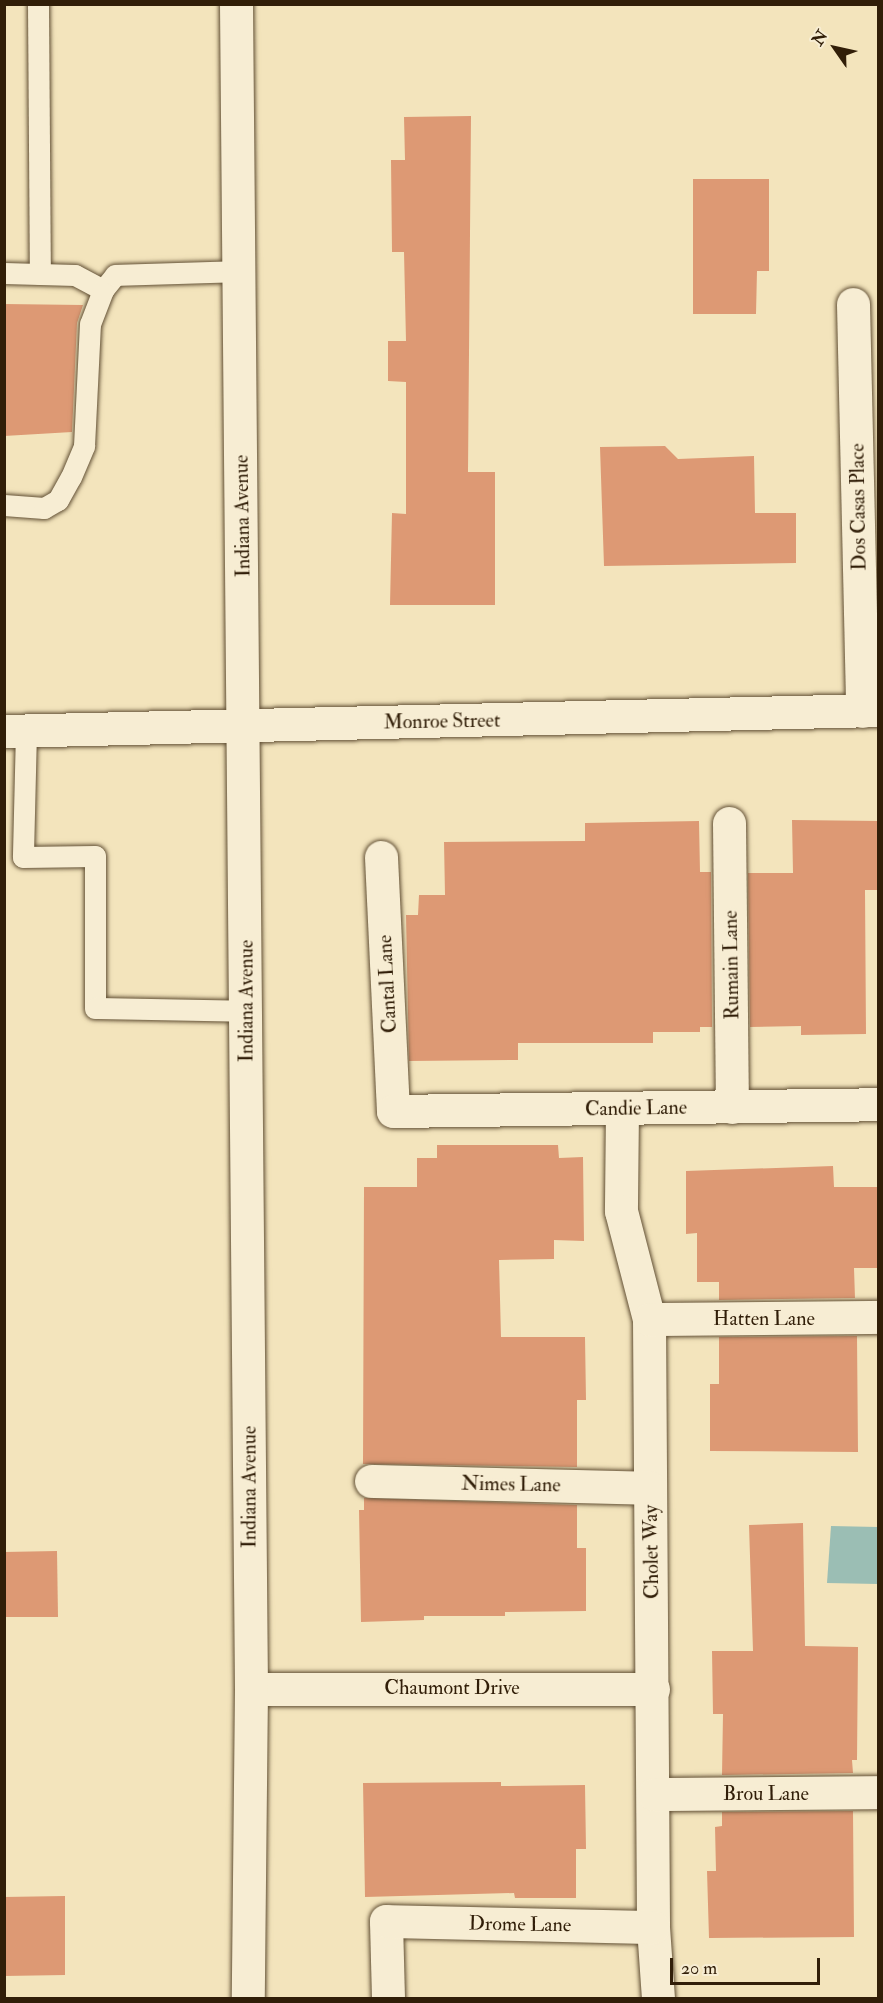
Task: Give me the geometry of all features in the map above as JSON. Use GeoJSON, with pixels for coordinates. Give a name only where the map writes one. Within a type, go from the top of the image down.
{"type":"FeatureCollection","features":[{"type":"Feature","properties":{"kind":"street","name":"Indiana Avenue"},"geometry":{"type":"LineString","coordinates":[[236,4],[251,1689],[248,1998]]}},
{"type":"Feature","properties":{"kind":"street","name":"Dos Casas Place"},"geometry":{"type":"LineString","coordinates":[[853,304],[870,710]]}},
{"type":"Feature","properties":{"kind":"street","name":"Monroe Street"},"geometry":{"type":"LineString","coordinates":[[15,731],[870,710]]}},
{"type":"Feature","properties":{"kind":"street","name":"Rumain Lane"},"geometry":{"type":"LineString","coordinates":[[729,823],[732,1107]]}},
{"type":"Feature","properties":{"kind":"street","name":"Cantal Lane"},"geometry":{"type":"LineString","coordinates":[[381,857],[393,1111]]}},
{"type":"Feature","properties":{"kind":"street","name":"Candie Lane"},"geometry":{"type":"LineString","coordinates":[[393,1111],[879,1104]]}},
{"type":"Feature","properties":{"kind":"street","name":"Cholet Way"},"geometry":{"type":"LineString","coordinates":[[622,1108],[621,1211],[649,1319],[654,1794],[653,1927],[658,1998]]}},
{"type":"Feature","properties":{"kind":"street","name":"Hatten Lane"},"geometry":{"type":"LineString","coordinates":[[649,1319],[879,1317]]}},
{"type":"Feature","properties":{"kind":"street","name":"Nimes Lane"},"geometry":{"type":"LineString","coordinates":[[371,1481],[650,1488]]}},
{"type":"Feature","properties":{"kind":"street","name":"Chaumont Drive"},"geometry":{"type":"LineString","coordinates":[[251,1689],[653,1689]]}},
{"type":"Feature","properties":{"kind":"street","name":"Brou Lane"},"geometry":{"type":"LineString","coordinates":[[654,1794],[879,1792]]}},
{"type":"Feature","properties":{"kind":"street","name":"Drome Lane"},"geometry":{"type":"LineString","coordinates":[[388,1998],[386,1921],[653,1927]]}},
{"type":"Feature","properties":{"kind":"lane"},"geometry":{"type":"LineString","coordinates":[[38,4],[40,274]]}},
{"type":"Feature","properties":{"kind":"lane"},"geometry":{"type":"LineString","coordinates":[[4,505],[44,508],[58,500],[71,477],[84,446],[90,324],[103,290],[115,275],[240,271]]}},
{"type":"Feature","properties":{"kind":"lane"},"geometry":{"type":"LineString","coordinates":[[4,273],[75,275],[103,290]]}},
{"type":"Feature","properties":{"kind":"lane"},"geometry":{"type":"LineString","coordinates":[[15,731],[23,856],[95,856],[95,1008],[246,1011]]}},
{"type":"Feature","properties":{"kind":"water"},"geometry":{"type":"Polygon","coordinates":[[[831,1526],[878,1527],[878,1584],[827,1583],[831,1526]]]}},
{"type":"Feature","properties":{"kind":"building"},"geometry":{"type":"Polygon","coordinates":[[[471,116],[468,472],[495,472],[495,605],[390,605],[392,513],[406,514],[406,382],[388,381],[388,341],[406,341],[404,252],[392,252],[391,160],[405,160],[404,117],[471,116]]]}},
{"type":"Feature","properties":{"kind":"building"},"geometry":{"type":"Polygon","coordinates":[[[693,179],[769,179],[769,271],[757,271],[756,314],[693,314],[693,179]]]}},
{"type":"Feature","properties":{"kind":"building"},"geometry":{"type":"Polygon","coordinates":[[[4,304],[83,305],[77,323],[72,432],[4,436],[4,304]]]}},
{"type":"Feature","properties":{"kind":"building"},"geometry":{"type":"Polygon","coordinates":[[[665,446],[678,459],[754,456],[755,513],[796,513],[796,563],[604,566],[600,447],[665,446]]]}},
{"type":"Feature","properties":{"kind":"building"},"geometry":{"type":"Polygon","coordinates":[[[792,820],[879,821],[879,890],[865,890],[866,1034],[801,1035],[801,1026],[750,1027],[748,873],[793,873],[792,820]]]}},
{"type":"Feature","properties":{"kind":"building"},"geometry":{"type":"Polygon","coordinates":[[[699,821],[700,872],[711,872],[712,1027],[700,1027],[700,1032],[653,1032],[653,1043],[518,1043],[518,1060],[409,1061],[406,915],[418,915],[419,895],[445,895],[444,842],[585,841],[585,823],[699,821]]]}},
{"type":"Feature","properties":{"kind":"building"},"geometry":{"type":"Polygon","coordinates":[[[437,1145],[558,1145],[559,1158],[583,1157],[584,1241],[554,1240],[554,1259],[499,1260],[501,1337],[585,1337],[586,1400],[577,1400],[577,1467],[363,1464],[364,1187],[417,1187],[417,1158],[437,1158],[437,1145]]]}},
{"type":"Feature","properties":{"kind":"building"},"geometry":{"type":"Polygon","coordinates":[[[833,1166],[834,1187],[879,1187],[879,1268],[854,1268],[855,1298],[719,1300],[719,1282],[697,1282],[697,1233],[686,1234],[686,1171],[833,1166]]]}},
{"type":"Feature","properties":{"kind":"building"},"geometry":{"type":"Polygon","coordinates":[[[857,1336],[858,1452],[710,1451],[710,1384],[719,1384],[719,1337],[857,1336]]]}},
{"type":"Feature","properties":{"kind":"building"},"geometry":{"type":"Polygon","coordinates":[[[364,1498],[577,1505],[577,1548],[586,1548],[586,1611],[505,1612],[505,1616],[424,1616],[424,1620],[361,1622],[359,1510],[364,1510],[364,1498]]]}},
{"type":"Feature","properties":{"kind":"building"},"geometry":{"type":"Polygon","coordinates":[[[803,1523],[805,1646],[858,1647],[857,1760],[852,1760],[853,1773],[722,1775],[723,1714],[713,1714],[712,1651],[753,1651],[749,1525],[803,1523]]]}},
{"type":"Feature","properties":{"kind":"building"},"geometry":{"type":"Polygon","coordinates":[[[57,1551],[58,1617],[4,1617],[4,1552],[57,1551]]]}},
{"type":"Feature","properties":{"kind":"building"},"geometry":{"type":"Polygon","coordinates":[[[501,1782],[501,1786],[585,1785],[586,1849],[576,1849],[576,1898],[515,1898],[514,1893],[365,1897],[363,1783],[501,1782]]]}},
{"type":"Feature","properties":{"kind":"building"},"geometry":{"type":"Polygon","coordinates":[[[853,1811],[854,1937],[709,1938],[707,1871],[716,1871],[715,1827],[722,1826],[722,1812],[853,1811]]]}},
{"type":"Feature","properties":{"kind":"building"},"geometry":{"type":"Polygon","coordinates":[[[65,1896],[65,1975],[4,1976],[4,1897],[65,1896]]]}}]}
